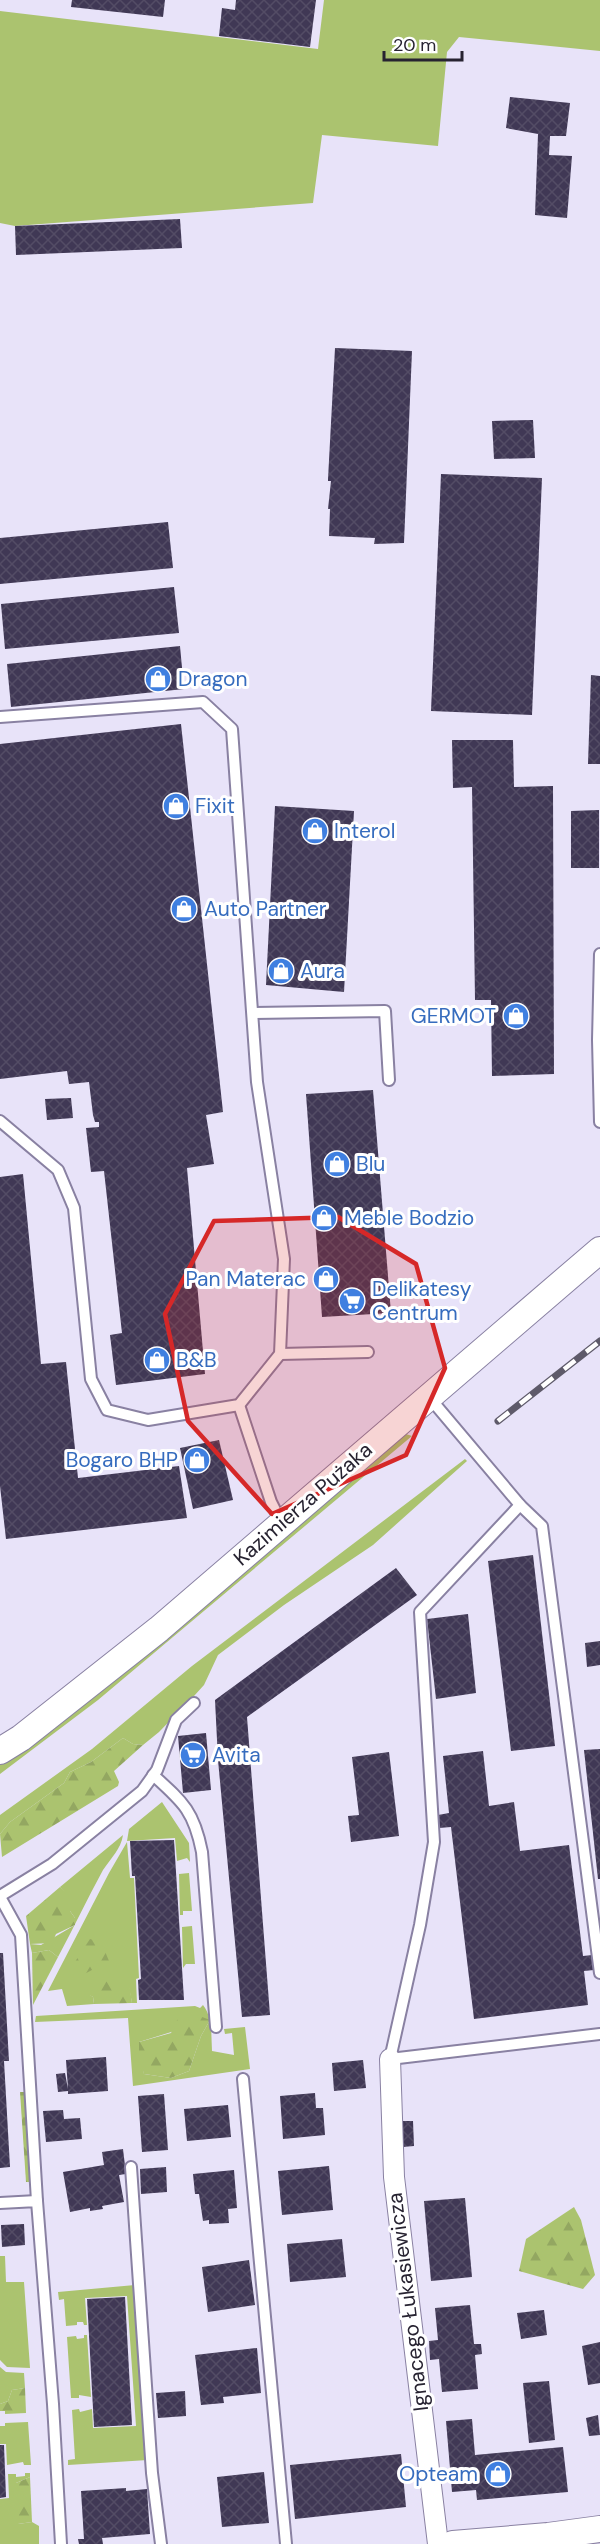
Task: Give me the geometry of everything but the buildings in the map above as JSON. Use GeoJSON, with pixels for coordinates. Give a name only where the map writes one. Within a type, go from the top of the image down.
{"type":"FeatureCollection","features":[{"type":"Feature","properties":{"kind":"street","name":"Kazimierza Pużaka"},"geometry":{"type":"LineString","coordinates":[[0,1751],[21,1738],[159,1629],[600,1250]]}},
{"type":"Feature","properties":{"kind":"street","name":"Ignacego Łukasiewicza"},"geometry":{"type":"LineString","coordinates":[[390,2059],[393,2177],[438,2544]]}},
{"type":"Feature","properties":{"kind":"street"},"geometry":{"type":"LineString","coordinates":[[453,2544],[549,2540],[600,2529]]}},
{"type":"Feature","properties":{"kind":"lane"},"geometry":{"type":"LineString","coordinates":[[0,717],[203,702],[232,729],[256,1082],[284,1259],[280,1354],[239,1405],[148,1420],[107,1410],[90,1380],[74,1208],[58,1170],[0,1121]]}},
{"type":"Feature","properties":{"kind":"lane"},"geometry":{"type":"LineString","coordinates":[[600,954],[598,1040],[600,1122]]}},
{"type":"Feature","properties":{"kind":"lane"},"geometry":{"type":"LineString","coordinates":[[253,1013],[385,1011],[389,1080]]}},
{"type":"Feature","properties":{"kind":"lane"},"geometry":{"type":"LineString","coordinates":[[280,1354],[368,1352]]}},
{"type":"Feature","properties":{"kind":"lane"},"geometry":{"type":"LineString","coordinates":[[428,1397],[520,1505],[542,1526],[600,1973]]}},
{"type":"Feature","properties":{"kind":"lane"},"geometry":{"type":"LineString","coordinates":[[239,1405],[281,1522]]}},
{"type":"Feature","properties":{"kind":"lane"},"geometry":{"type":"LineString","coordinates":[[520,1505],[420,1612],[434,1842],[420,1925],[390,2059],[600,2034]]}},
{"type":"Feature","properties":{"kind":"lane"},"geometry":{"type":"LineString","coordinates":[[61,2544],[54,2404],[37,2201],[21,1935],[0,1897],[52,1864],[142,1791],[153,1775],[176,1720],[194,1703]]}},
{"type":"Feature","properties":{"kind":"lane"},"geometry":{"type":"LineString","coordinates":[[153,1775],[185,1804],[197,1826],[202,1852],[216,2027]]}},
{"type":"Feature","properties":{"kind":"lane"},"geometry":{"type":"LineString","coordinates":[[243,2079],[286,2544]]}},
{"type":"Feature","properties":{"kind":"lane"},"geometry":{"type":"LineString","coordinates":[[131,2167],[152,2473],[161,2544]]}},
{"type":"Feature","properties":{"kind":"lane"},"geometry":{"type":"LineString","coordinates":[[0,2203],[37,2201]]}},
{"type":"Feature","properties":{"kind":"highlighted area"},"geometry":{"type":"Polygon","coordinates":[[[338,1217],[416,1264],[445,1368],[406,1455],[272,1514],[188,1421],[165,1314],[214,1221],[338,1217]]]}},
{"type":"Feature","properties":{"kind":"green space"},"geometry":{"type":"Polygon","coordinates":[[[324,0],[600,0],[600,51],[459,37],[447,52],[438,146],[322,135],[313,203],[15,226],[0,223],[0,11],[318,49],[324,0]]]}},
{"type":"Feature","properties":{"kind":"green space"},"geometry":{"type":"Polygon","coordinates":[[[406,1434],[412,1436],[98,1700],[0,1774],[0,1765],[406,1434]]]}},
{"type":"Feature","properties":{"kind":"green space"},"geometry":{"type":"Polygon","coordinates":[[[465,1459],[467,1461],[373,1545],[284,1605],[218,1655],[204,1685],[159,1732],[143,1745],[133,1744],[123,1738],[91,1762],[70,1772],[64,1783],[10,1822],[0,1834],[0,1815],[92,1749],[192,1666],[465,1459]]]}},
{"type":"Feature","properties":{"kind":"green space"},"geometry":{"type":"Polygon","coordinates":[[[123,1738],[133,1744],[143,1745],[114,1771],[119,1782],[118,1786],[2,1857],[0,1834],[10,1822],[64,1783],[70,1772],[91,1762],[123,1738]]]}},
{"type":"Feature","properties":{"kind":"green space"},"geometry":{"type":"Polygon","coordinates":[[[162,1802],[189,1843],[190,1862],[187,1858],[177,1861],[175,1838],[127,1841],[129,1829],[162,1802]]]}},
{"type":"Feature","properties":{"kind":"green space"},"geometry":{"type":"Polygon","coordinates":[[[123,1835],[118,1849],[103,1870],[75,1924],[75,1918],[70,1911],[66,1911],[65,1893],[60,1887],[123,1835]]]}},
{"type":"Feature","properties":{"kind":"green space"},"geometry":{"type":"Polygon","coordinates":[[[127,1842],[130,1878],[134,1878],[139,1978],[136,1979],[137,2003],[132,2003],[128,1982],[90,1995],[93,1997],[94,2004],[67,2006],[62,1989],[48,1991],[127,1842]]]}},
{"type":"Feature","properties":{"kind":"green space"},"geometry":{"type":"Polygon","coordinates":[[[189,1873],[192,1911],[183,1911],[183,1915],[180,1915],[179,1874],[189,1873]]]}},
{"type":"Feature","properties":{"kind":"green space"},"geometry":{"type":"Polygon","coordinates":[[[60,1887],[66,1893],[66,1911],[70,1911],[75,1918],[75,1925],[56,1934],[52,1943],[30,1944],[26,1916],[60,1887]]]}},
{"type":"Feature","properties":{"kind":"green space"},"geometry":{"type":"Polygon","coordinates":[[[74,1925],[58,1957],[49,1950],[32,1953],[30,1944],[41,1945],[74,1925]]]}},
{"type":"Feature","properties":{"kind":"green space"},"geometry":{"type":"Polygon","coordinates":[[[192,1926],[195,1964],[186,1964],[183,1968],[182,1927],[192,1926]]]}},
{"type":"Feature","properties":{"kind":"green space"},"geometry":{"type":"Polygon","coordinates":[[[90,1939],[101,1942],[109,1961],[73,1980],[67,1974],[90,1939]]]}},
{"type":"Feature","properties":{"kind":"green space"},"geometry":{"type":"Polygon","coordinates":[[[49,1950],[58,1957],[33,2005],[32,1953],[49,1950]]]}},
{"type":"Feature","properties":{"kind":"green space"},"geometry":{"type":"Polygon","coordinates":[[[104,1978],[129,1982],[132,2003],[94,2004],[93,1997],[89,1995],[104,1978]]]}},
{"type":"Feature","properties":{"kind":"green space"},"geometry":{"type":"Polygon","coordinates":[[[203,2005],[210,2020],[212,2051],[234,2055],[232,2033],[225,2034],[224,2029],[245,2027],[250,2069],[133,2086],[128,2018],[35,2022],[36,2016],[195,2006],[200,2008],[203,2005]],[[210,2020],[139,2042],[144,2074],[171,2078],[189,2071],[201,2036],[210,2020]]]}},
{"type":"Feature","properties":{"kind":"green space"},"geometry":{"type":"Polygon","coordinates":[[[197,2015],[210,2020],[201,2036],[189,2071],[171,2078],[144,2074],[139,2058],[139,2042],[171,2033],[179,2016],[197,2015]]]}},
{"type":"Feature","properties":{"kind":"green space"},"geometry":{"type":"Polygon","coordinates":[[[20,2092],[27,2092],[33,2182],[26,2182],[20,2092]]]}},
{"type":"Feature","properties":{"kind":"green space"},"geometry":{"type":"Polygon","coordinates":[[[574,2207],[581,2220],[595,2275],[583,2289],[519,2271],[526,2239],[574,2207]]]}},
{"type":"Feature","properties":{"kind":"green space"},"geometry":{"type":"Polygon","coordinates":[[[0,2256],[5,2256],[6,2282],[24,2282],[30,2368],[7,2367],[0,2360],[0,2256]]]}},
{"type":"Feature","properties":{"kind":"green space"},"geometry":{"type":"Polygon","coordinates":[[[135,2285],[148,2460],[68,2465],[68,2460],[75,2459],[72,2410],[79,2409],[80,2412],[92,2409],[93,2428],[136,2426],[127,2296],[85,2298],[87,2325],[77,2322],[77,2325],[66,2326],[64,2299],[59,2300],[58,2292],[135,2285]]]}},
{"type":"Feature","properties":{"kind":"green space"},"geometry":{"type":"Polygon","coordinates":[[[84,2335],[87,2335],[91,2397],[79,2395],[79,2398],[71,2398],[67,2337],[76,2336],[77,2339],[84,2338],[84,2335]]]}},
{"type":"Feature","properties":{"kind":"green space"},"geometry":{"type":"Polygon","coordinates":[[[0,2367],[6,2372],[24,2373],[25,2388],[12,2390],[8,2401],[0,2404],[0,2367]]]}},
{"type":"Feature","properties":{"kind":"green space"},"geometry":{"type":"Polygon","coordinates":[[[25,2388],[26,2413],[5,2414],[5,2411],[0,2411],[0,2404],[8,2401],[12,2390],[25,2388]]]}},
{"type":"Feature","properties":{"kind":"green space"},"geometry":{"type":"Polygon","coordinates":[[[28,2422],[31,2465],[24,2465],[23,2462],[7,2465],[6,2444],[0,2444],[0,2426],[5,2426],[5,2423],[28,2422]]]}},
{"type":"Feature","properties":{"kind":"green space"},"geometry":{"type":"Polygon","coordinates":[[[25,2473],[30,2473],[30,2477],[16,2483],[18,2524],[32,2522],[39,2526],[39,2544],[0,2544],[0,2499],[9,2498],[8,2474],[16,2474],[16,2477],[25,2476],[25,2473]]]}},
{"type":"Feature","properties":{"kind":"green space"},"geometry":{"type":"Polygon","coordinates":[[[30,2477],[32,2522],[18,2524],[11,2517],[16,2483],[30,2477]]]}},
{"type":"Feature","properties":{"kind":"railway"},"geometry":{"type":"LineString","coordinates":[[498,1421],[600,1341]]}},
{"type":"Feature","properties":{"kind":"place","name":"Dragon"},"geometry":{"type":"Point","coordinates":[158,679]}},
{"type":"Feature","properties":{"kind":"place","name":"Fixit"},"geometry":{"type":"Point","coordinates":[176,806]}},
{"type":"Feature","properties":{"kind":"place","name":"Interol"},"geometry":{"type":"Point","coordinates":[315,831]}},
{"type":"Feature","properties":{"kind":"place","name":"Auto Partner"},"geometry":{"type":"Point","coordinates":[184,909]}},
{"type":"Feature","properties":{"kind":"place","name":"Aura"},"geometry":{"type":"Point","coordinates":[281,971]}},
{"type":"Feature","properties":{"kind":"place","name":"GERMOT"},"geometry":{"type":"Point","coordinates":[516,1016]}},
{"type":"Feature","properties":{"kind":"place","name":"Blu"},"geometry":{"type":"Point","coordinates":[337,1164]}},
{"type":"Feature","properties":{"kind":"place","name":"Meble Bodzio"},"geometry":{"type":"Point","coordinates":[324,1218]}},
{"type":"Feature","properties":{"kind":"place","name":"Pan Materac"},"geometry":{"type":"Point","coordinates":[326,1279]}},
{"type":"Feature","properties":{"kind":"place","name":"Delikatesy Centrum"},"geometry":{"type":"Point","coordinates":[352,1301]}},
{"type":"Feature","properties":{"kind":"place","name":"B&B"},"geometry":{"type":"Point","coordinates":[157,1360]}},
{"type":"Feature","properties":{"kind":"place","name":"Bogaro BHP"},"geometry":{"type":"Point","coordinates":[197,1460]}},
{"type":"Feature","properties":{"kind":"place","name":"Avita"},"geometry":{"type":"Point","coordinates":[193,1755]}},
{"type":"Feature","properties":{"kind":"place","name":"Opteam"},"geometry":{"type":"Point","coordinates":[498,2474]}}]}
